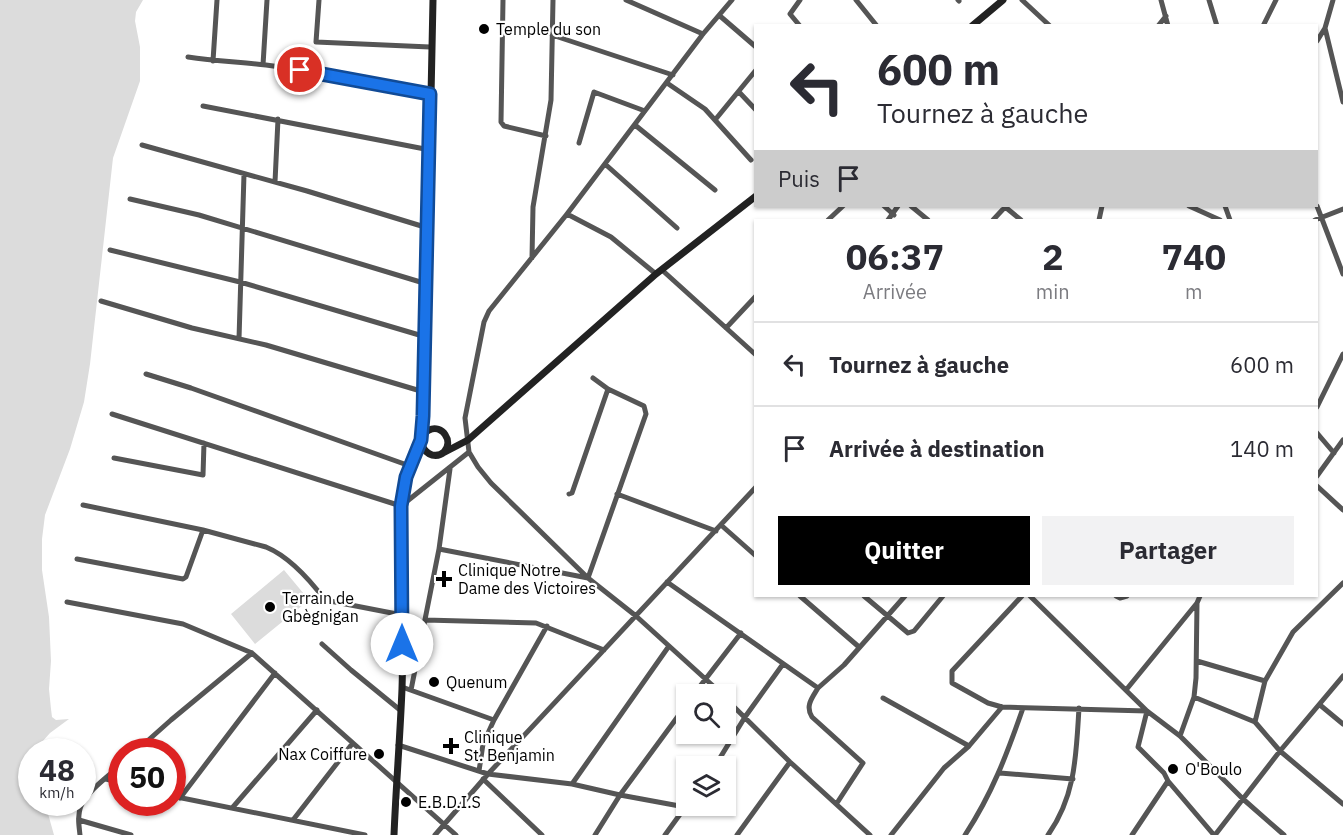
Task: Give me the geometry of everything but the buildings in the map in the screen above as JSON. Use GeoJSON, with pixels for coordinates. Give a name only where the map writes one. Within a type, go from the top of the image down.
{"type":"FeatureCollection","features":[{"type":"Feature","properties":{"kind":"main road"},"geometry":{"type":"LineString","coordinates":[[394,835],[402,687],[401,506],[403,487],[421,440],[424,392],[430,47],[433,0]]}},
{"type":"Feature","properties":{"kind":"main road"},"geometry":{"type":"LineString","coordinates":[[974,24],[1003,0]]}},
{"type":"Feature","properties":{"kind":"main road"},"geometry":{"type":"LineString","coordinates":[[421,440],[424,450],[435,456],[468,440],[659,272],[754,198]]}},
{"type":"Feature","properties":{"kind":"main road"},"geometry":{"type":"LineString","coordinates":[[421,440],[431,430],[438,429],[444,432],[448,442],[442,454]]}},
{"type":"Feature","properties":{"kind":"street"},"geometry":{"type":"LineString","coordinates":[[213,61],[217,0]]}},
{"type":"Feature","properties":{"kind":"street"},"geometry":{"type":"LineString","coordinates":[[263,65],[267,0]]}},
{"type":"Feature","properties":{"kind":"street"},"geometry":{"type":"LineString","coordinates":[[319,0],[316,42],[430,47]]}},
{"type":"Feature","properties":{"kind":"street"},"geometry":{"type":"LineString","coordinates":[[503,0],[501,122],[504,126],[546,136]]}},
{"type":"Feature","properties":{"kind":"street"},"geometry":{"type":"LineString","coordinates":[[532,258],[533,207],[551,100],[553,0]]}},
{"type":"Feature","properties":{"kind":"street"},"geometry":{"type":"LineString","coordinates":[[626,0],[703,34]]}},
{"type":"Feature","properties":{"kind":"street"},"geometry":{"type":"LineString","coordinates":[[644,7],[647,0]]}},
{"type":"Feature","properties":{"kind":"street"},"geometry":{"type":"LineString","coordinates":[[711,684],[636,615],[588,578],[491,483],[469,452],[465,418],[486,316],[567,214],[703,34],[732,0]]}},
{"type":"Feature","properties":{"kind":"street"},"geometry":{"type":"LineString","coordinates":[[798,24],[790,14],[800,0]]}},
{"type":"Feature","properties":{"kind":"street"},"geometry":{"type":"LineString","coordinates":[[856,0],[875,24]]}},
{"type":"Feature","properties":{"kind":"street"},"geometry":{"type":"LineString","coordinates":[[1022,0],[1048,24]]}},
{"type":"Feature","properties":{"kind":"street"},"geometry":{"type":"LineString","coordinates":[[1161,0],[1168,24]]}},
{"type":"Feature","properties":{"kind":"street"},"geometry":{"type":"LineString","coordinates":[[1209,0],[1216,24]]}},
{"type":"Feature","properties":{"kind":"street"},"geometry":{"type":"LineString","coordinates":[[1264,24],[1276,0]]}},
{"type":"Feature","properties":{"kind":"street"},"geometry":{"type":"LineString","coordinates":[[1318,39],[1333,0]]}},
{"type":"Feature","properties":{"kind":"street"},"geometry":{"type":"LineString","coordinates":[[720,16],[754,44]]}},
{"type":"Feature","properties":{"kind":"street"},"geometry":{"type":"LineString","coordinates":[[1160,24],[1166,16]]}},
{"type":"Feature","properties":{"kind":"street"},"geometry":{"type":"LineString","coordinates":[[1324,28],[1343,102]]}},
{"type":"Feature","properties":{"kind":"street"},"geometry":{"type":"LineString","coordinates":[[552,35],[673,75]]}},
{"type":"Feature","properties":{"kind":"street"},"geometry":{"type":"LineString","coordinates":[[188,57],[338,76],[430,94]]}},
{"type":"Feature","properties":{"kind":"street"},"geometry":{"type":"LineString","coordinates":[[715,120],[754,73]]}},
{"type":"Feature","properties":{"kind":"street"},"geometry":{"type":"LineString","coordinates":[[667,83],[699,105],[751,160]]}},
{"type":"Feature","properties":{"kind":"street"},"geometry":{"type":"LineString","coordinates":[[579,143],[594,92],[645,111]]}},
{"type":"Feature","properties":{"kind":"street"},"geometry":{"type":"LineString","coordinates":[[739,92],[754,108]]}},
{"type":"Feature","properties":{"kind":"street"},"geometry":{"type":"LineString","coordinates":[[203,106],[430,150]]}},
{"type":"Feature","properties":{"kind":"street"},"geometry":{"type":"LineString","coordinates":[[275,182],[278,119]]}},
{"type":"Feature","properties":{"kind":"street"},"geometry":{"type":"LineString","coordinates":[[635,125],[715,190]]}},
{"type":"Feature","properties":{"kind":"street"},"geometry":{"type":"LineString","coordinates":[[142,145],[428,228]]}},
{"type":"Feature","properties":{"kind":"street"},"geometry":{"type":"LineString","coordinates":[[605,164],[677,228]]}},
{"type":"Feature","properties":{"kind":"street"},"geometry":{"type":"LineString","coordinates":[[239,339],[244,174]]}},
{"type":"Feature","properties":{"kind":"street"},"geometry":{"type":"LineString","coordinates":[[130,199],[199,215],[427,284]]}},
{"type":"Feature","properties":{"kind":"street"},"geometry":{"type":"LineString","coordinates":[[829,219],[842,207]]}},
{"type":"Feature","properties":{"kind":"street"},"geometry":{"type":"LineString","coordinates":[[885,207],[894,215]]}},
{"type":"Feature","properties":{"kind":"street"},"geometry":{"type":"LineString","coordinates":[[889,219],[898,207]]}},
{"type":"Feature","properties":{"kind":"street"},"geometry":{"type":"LineString","coordinates":[[912,207],[927,219]]}},
{"type":"Feature","properties":{"kind":"street"},"geometry":{"type":"LineString","coordinates":[[994,219],[1004,207]]}},
{"type":"Feature","properties":{"kind":"street"},"geometry":{"type":"LineString","coordinates":[[1006,207],[1020,219]]}},
{"type":"Feature","properties":{"kind":"street"},"geometry":{"type":"LineString","coordinates":[[1191,207],[1218,219]]}},
{"type":"Feature","properties":{"kind":"street"},"geometry":{"type":"LineString","coordinates":[[1343,209],[1318,219],[1343,274]]}},
{"type":"Feature","properties":{"kind":"street"},"geometry":{"type":"LineString","coordinates":[[567,214],[611,237],[659,272],[754,353]]}},
{"type":"Feature","properties":{"kind":"street"},"geometry":{"type":"LineString","coordinates":[[110,250],[240,282],[426,337]]}},
{"type":"Feature","properties":{"kind":"street"},"geometry":{"type":"LineString","coordinates":[[726,328],[754,298]]}},
{"type":"Feature","properties":{"kind":"street"},"geometry":{"type":"LineString","coordinates":[[101,301],[424,392]]}},
{"type":"Feature","properties":{"kind":"street"},"geometry":{"type":"LineString","coordinates":[[1318,405],[1343,354]]}},
{"type":"Feature","properties":{"kind":"street"},"geometry":{"type":"LineString","coordinates":[[146,374],[410,466]]}},
{"type":"Feature","properties":{"kind":"street"},"geometry":{"type":"LineString","coordinates":[[588,578],[646,409],[608,389],[593,378]]}},
{"type":"Feature","properties":{"kind":"street"},"geometry":{"type":"LineString","coordinates":[[569,494],[572,493],[608,389]]}},
{"type":"Feature","properties":{"kind":"street"},"geometry":{"type":"LineString","coordinates":[[112,414],[401,506],[469,452]]}},
{"type":"Feature","properties":{"kind":"street"},"geometry":{"type":"LineString","coordinates":[[1318,435],[1334,453]]}},
{"type":"Feature","properties":{"kind":"street"},"geometry":{"type":"LineString","coordinates":[[1318,475],[1343,440]]}},
{"type":"Feature","properties":{"kind":"street"},"geometry":{"type":"LineString","coordinates":[[114,458],[203,475],[204,443]]}},
{"type":"Feature","properties":{"kind":"street"},"geometry":{"type":"LineString","coordinates":[[411,690],[439,549],[450,469]]}},
{"type":"Feature","properties":{"kind":"street"},"geometry":{"type":"LineString","coordinates":[[1318,487],[1343,510]]}},
{"type":"Feature","properties":{"kind":"street"},"geometry":{"type":"LineString","coordinates":[[617,494],[716,531]]}},
{"type":"Feature","properties":{"kind":"street"},"geometry":{"type":"LineString","coordinates":[[435,835],[485,776],[636,615],[721,525],[754,495]]}},
{"type":"Feature","properties":{"kind":"street"},"geometry":{"type":"LineString","coordinates":[[83,505],[203,530],[273,550],[302,571],[325,600],[397,614],[401,623]]}},
{"type":"Feature","properties":{"kind":"street"},"geometry":{"type":"LineString","coordinates":[[721,525],[754,554]]}},
{"type":"Feature","properties":{"kind":"street"},"geometry":{"type":"LineString","coordinates":[[77,559],[183,579],[186,577],[203,530]]}},
{"type":"Feature","properties":{"kind":"street"},"geometry":{"type":"LineString","coordinates":[[439,549],[588,578]]}},
{"type":"Feature","properties":{"kind":"street"},"geometry":{"type":"LineString","coordinates":[[667,582],[818,688]]}},
{"type":"Feature","properties":{"kind":"street"},"geometry":{"type":"LineString","coordinates":[[1255,722],[1264,681],[1293,632],[1343,582]]}},
{"type":"Feature","properties":{"kind":"street"},"geometry":{"type":"LineString","coordinates":[[801,597],[859,647]]}},
{"type":"Feature","properties":{"kind":"street"},"geometry":{"type":"LineString","coordinates":[[865,597],[908,633],[942,597]]}},
{"type":"Feature","properties":{"kind":"street"},"geometry":{"type":"LineString","coordinates":[[837,803],[863,763],[812,717],[808,708],[810,700],[818,688],[844,665],[904,597]]}},
{"type":"Feature","properties":{"kind":"street"},"geometry":{"type":"LineString","coordinates":[[1021,597],[952,671],[952,683],[988,703],[1002,707],[1147,711]]}},
{"type":"Feature","properties":{"kind":"street"},"geometry":{"type":"LineString","coordinates":[[1031,597],[1147,711],[1180,736],[1243,799],[1284,835]]}},
{"type":"Feature","properties":{"kind":"street"},"geometry":{"type":"LineString","coordinates":[[1126,690],[1200,597]]}},
{"type":"Feature","properties":{"kind":"street"},"geometry":{"type":"LineString","coordinates":[[67,602],[183,624],[252,653],[352,744],[396,779],[456,835]]}},
{"type":"Feature","properties":{"kind":"street"},"geometry":{"type":"LineString","coordinates":[[1180,736],[1194,697],[1197,661],[1197,603]]}},
{"type":"Feature","properties":{"kind":"street"},"geometry":{"type":"LineString","coordinates":[[425,620],[526,621],[547,626],[604,650]]}},
{"type":"Feature","properties":{"kind":"street"},"geometry":{"type":"LineString","coordinates":[[479,771],[483,744],[494,720],[547,626]]}},
{"type":"Feature","properties":{"kind":"street"},"geometry":{"type":"LineString","coordinates":[[701,684],[741,633]]}},
{"type":"Feature","properties":{"kind":"street"},"geometry":{"type":"LineString","coordinates":[[322,644],[400,710]]}},
{"type":"Feature","properties":{"kind":"street"},"geometry":{"type":"LineString","coordinates":[[572,784],[669,646]]}},
{"type":"Feature","properties":{"kind":"street"},"geometry":{"type":"LineString","coordinates":[[151,738],[252,653]]}},
{"type":"Feature","properties":{"kind":"street"},"geometry":{"type":"LineString","coordinates":[[1197,661],[1264,681]]}},
{"type":"Feature","properties":{"kind":"street"},"geometry":{"type":"LineString","coordinates":[[721,756],[745,717],[783,664]]}},
{"type":"Feature","properties":{"kind":"street"},"geometry":{"type":"LineString","coordinates":[[186,790],[275,673]]}},
{"type":"Feature","properties":{"kind":"street"},"geometry":{"type":"LineString","coordinates":[[1147,711],[1138,747],[1164,772],[1168,781],[1214,835],[1343,676]]}},
{"type":"Feature","properties":{"kind":"street"},"geometry":{"type":"LineString","coordinates":[[402,687],[494,720]]}},
{"type":"Feature","properties":{"kind":"street"},"geometry":{"type":"LineString","coordinates":[[1194,697],[1255,722],[1280,751],[1343,804]]}},
{"type":"Feature","properties":{"kind":"street"},"geometry":{"type":"LineString","coordinates":[[883,698],[969,746]]}},
{"type":"Feature","properties":{"kind":"street"},"geometry":{"type":"LineString","coordinates":[[1320,705],[1343,724]]}},
{"type":"Feature","properties":{"kind":"street"},"geometry":{"type":"LineString","coordinates":[[891,835],[944,768],[969,746],[1002,707]]}},
{"type":"Feature","properties":{"kind":"street"},"geometry":{"type":"LineString","coordinates":[[736,708],[790,762],[870,835]]}},
{"type":"Feature","properties":{"kind":"street"},"geometry":{"type":"LineString","coordinates":[[964,835],[981,810],[1000,773],[1023,708]]}},
{"type":"Feature","properties":{"kind":"street"},"geometry":{"type":"LineString","coordinates":[[1048,835],[1065,804],[1073,779],[1079,708]]}},
{"type":"Feature","properties":{"kind":"street"},"geometry":{"type":"LineString","coordinates":[[232,807],[317,710]]}},
{"type":"Feature","properties":{"kind":"street"},"geometry":{"type":"LineString","coordinates":[[595,835],[620,795],[676,719]]}},
{"type":"Feature","properties":{"kind":"street"},"geometry":{"type":"LineString","coordinates":[[293,820],[352,744]]}},
{"type":"Feature","properties":{"kind":"street"},"geometry":{"type":"LineString","coordinates":[[398,745],[479,771],[542,835]]}},
{"type":"Feature","properties":{"kind":"street"},"geometry":{"type":"LineString","coordinates":[[737,835],[790,762]]}},
{"type":"Feature","properties":{"kind":"street"},"geometry":{"type":"LineString","coordinates":[[1000,773],[1073,779]]}},
{"type":"Feature","properties":{"kind":"street"},"geometry":{"type":"LineString","coordinates":[[485,776],[572,784],[676,804]]}},
{"type":"Feature","properties":{"kind":"street"},"geometry":{"type":"LineString","coordinates":[[80,835],[81,806],[106,779]]}},
{"type":"Feature","properties":{"kind":"street"},"geometry":{"type":"LineString","coordinates":[[1132,835],[1168,781]]}},
{"type":"Feature","properties":{"kind":"street"},"geometry":{"type":"LineString","coordinates":[[186,799],[364,835]]}},
{"type":"Feature","properties":{"kind":"street"},"geometry":{"type":"LineString","coordinates":[[665,835],[679,816]]}},
{"type":"Feature","properties":{"kind":"street"},"geometry":{"type":"LineString","coordinates":[[79,820],[131,835]]}},
{"type":"Feature","properties":{"kind":"shaded area"},"geometry":{"type":"Polygon","coordinates":[[[0,0],[143,0],[136,12],[135,21],[140,47],[140,81],[113,158],[84,402],[70,449],[45,515],[42,539],[42,570],[49,617],[51,661],[49,689],[52,717],[56,720],[69,719],[46,738],[18,738],[18,816],[49,816],[54,835],[0,835],[0,0]]]}},
{"type":"Feature","properties":{"kind":"shaded area","name":"Terrain de Gbègnigan"},"geometry":{"type":"Polygon","coordinates":[[[284,570],[309,600],[255,644],[231,614],[284,570]]]}},
{"type":"Feature","properties":{"kind":"place","name":"Temple du son"},"geometry":{"type":"Point","coordinates":[484,29]}},
{"type":"Feature","properties":{"kind":"place","name":"Clinique Notre Dame des Victoires"},"geometry":{"type":"Point","coordinates":[444,579]}},
{"type":"Feature","properties":{"kind":"place","name":"Terrain de Gbègnigan"},"geometry":{"type":"Point","coordinates":[270,607]}},
{"type":"Feature","properties":{"kind":"place","name":"Quenum"},"geometry":{"type":"Point","coordinates":[434,682]}},
{"type":"Feature","properties":{"kind":"place","name":"Clinique St. Benjamin"},"geometry":{"type":"Point","coordinates":[451,746]}},
{"type":"Feature","properties":{"kind":"place","name":"Nax Coiffure"},"geometry":{"type":"Point","coordinates":[379,754]}},
{"type":"Feature","properties":{"kind":"place","name":"O'Boulo"},"geometry":{"type":"Point","coordinates":[1173,769]}},
{"type":"Feature","properties":{"kind":"place","name":"E.B.D.I.S"},"geometry":{"type":"Point","coordinates":[406,802]}},
{"type":"Feature","properties":{"kind":"route"},"geometry":{"type":"LineString","coordinates":[[300,70],[430,94],[423,416],[421,440],[406,477],[401,506],[402,644]]}}]}
